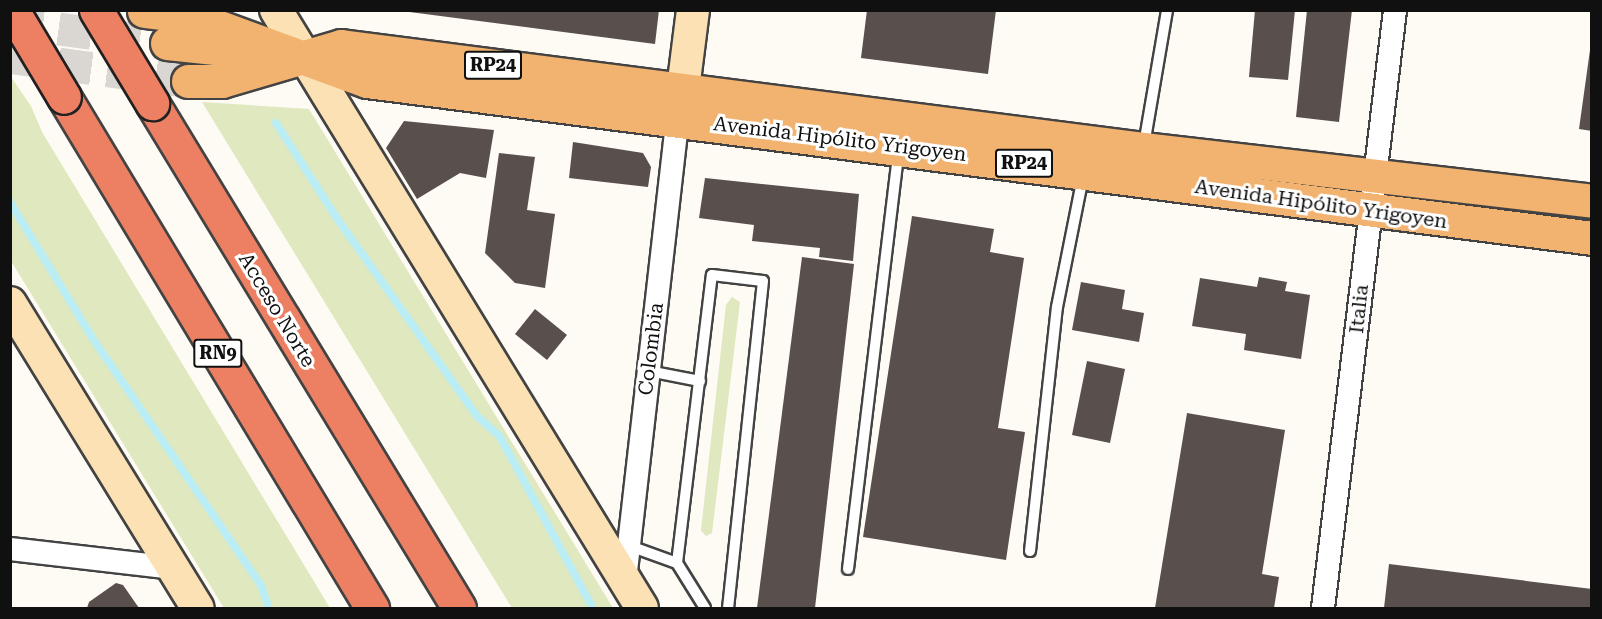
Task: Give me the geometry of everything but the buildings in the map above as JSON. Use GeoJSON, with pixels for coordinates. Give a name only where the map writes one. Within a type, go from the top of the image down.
{"type":"FeatureCollection","features":[{"type":"Feature","properties":{"kind":"highway","name":"RN9"},"geometry":{"type":"LineString","coordinates":[[12,10],[372,609]]}},
{"type":"Feature","properties":{"kind":"highway","name":"Acceso Norte"},"geometry":{"type":"LineString","coordinates":[[96,10],[459,609]]}},
{"type":"Feature","properties":{"kind":"main road","name":"Avenida Hipólito Yrigoyen"},"geometry":{"type":"LineString","coordinates":[[144,11],[192,17],[367,81],[680,104],[1144,149],[1375,174],[1592,201]]}},
{"type":"Feature","properties":{"kind":"main road","name":"Avenida Hipólito Yrigoyen"},"geometry":{"type":"LineString","coordinates":[[167,43],[305,57]]}},
{"type":"Feature","properties":{"kind":"main road"},"geometry":{"type":"LineString","coordinates":[[188,81],[222,81],[305,57]]}},
{"type":"Feature","properties":{"kind":"main road","name":"Avenida Hipólito Yrigoyen"},"geometry":{"type":"LineString","coordinates":[[680,104],[899,147],[1592,238]]}},
{"type":"Feature","properties":{"kind":"street"},"geometry":{"type":"LineString","coordinates":[[276,10],[615,543],[625,580],[642,609]]}},
{"type":"Feature","properties":{"kind":"street","name":"Colombia"},"geometry":{"type":"LineString","coordinates":[[615,543],[649,371],[693,10]]}},
{"type":"Feature","properties":{"kind":"street","name":"Italia"},"geometry":{"type":"LineString","coordinates":[[1323,609],[1369,210],[1395,10]]}},
{"type":"Feature","properties":{"kind":"street"},"geometry":{"type":"LineString","coordinates":[[10,303],[198,609]]}},
{"type":"Feature","properties":{"kind":"street"},"geometry":{"type":"LineString","coordinates":[[10,549],[174,568]]}},
{"type":"Feature","properties":{"kind":"lane"},"geometry":{"type":"LineString","coordinates":[[1144,149],[1167,10]]}},
{"type":"Feature","properties":{"kind":"lane"},"geometry":{"type":"LineString","coordinates":[[848,569],[899,147]]}},
{"type":"Feature","properties":{"kind":"lane"},"geometry":{"type":"LineString","coordinates":[[1030,551],[1057,307],[1084,170]]}},
{"type":"Feature","properties":{"kind":"lane"},"geometry":{"type":"LineString","coordinates":[[705,609],[677,563],[712,275],[763,281],[728,609]]}},
{"type":"Feature","properties":{"kind":"lane"},"geometry":{"type":"LineString","coordinates":[[649,371],[700,381]]}},
{"type":"Feature","properties":{"kind":"lane"},"geometry":{"type":"LineString","coordinates":[[615,543],[677,563]]}},
{"type":"Feature","properties":{"kind":"green space"},"geometry":{"type":"Polygon","coordinates":[[[11,77],[31,106],[42,132],[330,608],[224,608],[11,261],[11,77]]]}},
{"type":"Feature","properties":{"kind":"green space"},"geometry":{"type":"Polygon","coordinates":[[[202,102],[309,109],[613,608],[512,608],[202,102]]]}},
{"type":"Feature","properties":{"kind":"green space"},"geometry":{"type":"Polygon","coordinates":[[[732,297],[740,302],[712,533],[706,536],[701,531],[702,521],[726,305],[732,297]]]}},
{"type":"Feature","properties":{"kind":"waterway"},"geometry":{"type":"LineString","coordinates":[[276,123],[336,217],[477,416],[500,437],[593,608]]}},
{"type":"Feature","properties":{"kind":"waterway"},"geometry":{"type":"LineString","coordinates":[[10,202],[91,336],[261,585],[269,608]]}},
{"type":"Feature","properties":{"kind":"tunnel"},"geometry":{"type":"LineString","coordinates":[[10,22],[167,43]]}},
{"type":"Feature","properties":{"kind":"tunnel"},"geometry":{"type":"LineString","coordinates":[[10,57],[188,81]]}}]}
